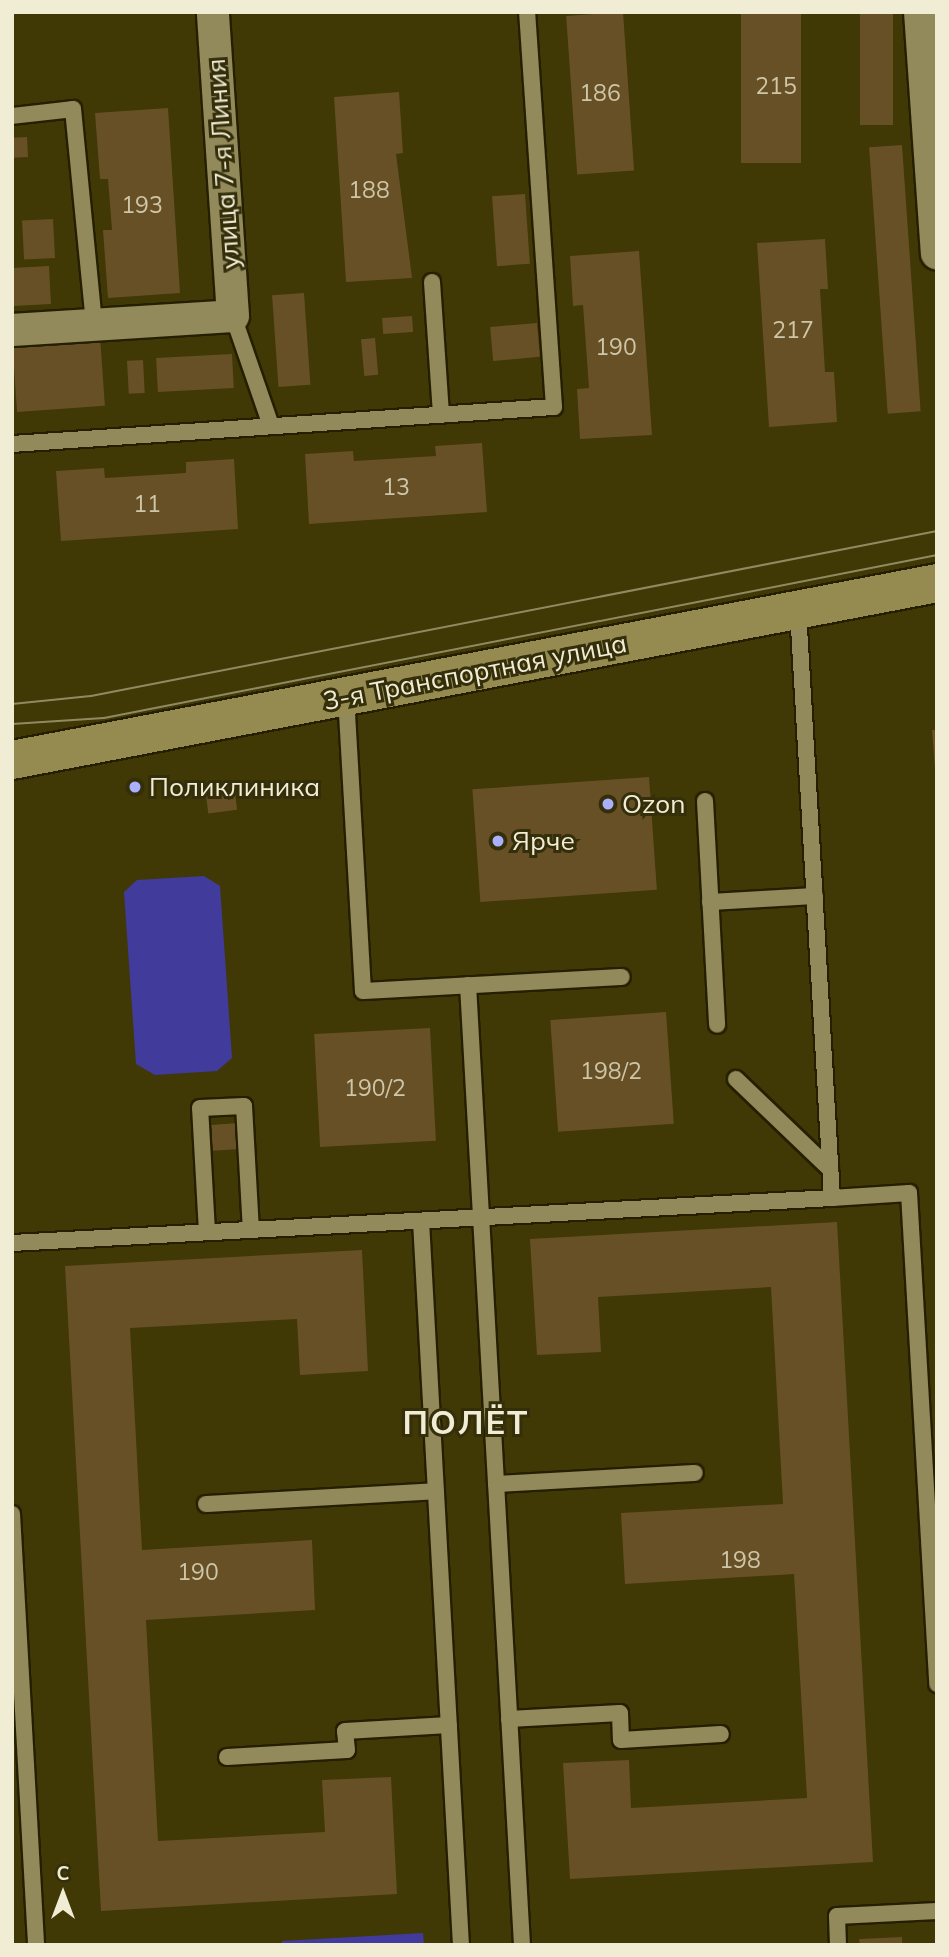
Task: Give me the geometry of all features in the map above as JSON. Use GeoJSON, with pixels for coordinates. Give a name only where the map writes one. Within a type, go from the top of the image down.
{"type":"FeatureCollection","features":[{"type":"Feature","properties":{"kind":"main road","name":"3-я Транспортная улица"},"geometry":{"type":"LineString","coordinates":[[12,760],[937,583]]}},
{"type":"Feature","properties":{"kind":"street","name":"улица 7-я Линия"},"geometry":{"type":"LineString","coordinates":[[213,12],[233,316]]}},
{"type":"Feature","properties":{"kind":"street"},"geometry":{"type":"LineString","coordinates":[[920,12],[937,253]]}},
{"type":"Feature","properties":{"kind":"street"},"geometry":{"type":"LineString","coordinates":[[12,330],[233,316]]}},
{"type":"Feature","properties":{"kind":"lane"},"geometry":{"type":"LineString","coordinates":[[12,443],[554,407],[527,12]]}},
{"type":"Feature","properties":{"kind":"lane"},"geometry":{"type":"LineString","coordinates":[[12,116],[73,109],[94,325]]}},
{"type":"Feature","properties":{"kind":"lane"},"geometry":{"type":"LineString","coordinates":[[432,282],[441,415]]}},
{"type":"Feature","properties":{"kind":"lane"},"geometry":{"type":"LineString","coordinates":[[233,316],[271,426]]}},
{"type":"Feature","properties":{"kind":"lane"},"geometry":{"type":"LineString","coordinates":[[798,610],[832,1198]]}},
{"type":"Feature","properties":{"kind":"lane"},"geometry":{"type":"LineString","coordinates":[[346,696],[363,991],[622,977]]}},
{"type":"Feature","properties":{"kind":"lane"},"geometry":{"type":"LineString","coordinates":[[705,801],[717,1025]]}},
{"type":"Feature","properties":{"kind":"lane"},"geometry":{"type":"LineString","coordinates":[[710,902],[815,896]]}},
{"type":"Feature","properties":{"kind":"lane"},"geometry":{"type":"LineString","coordinates":[[468,985],[522,1945]]}},
{"type":"Feature","properties":{"kind":"lane"},"geometry":{"type":"LineString","coordinates":[[736,1079],[830,1169]]}},
{"type":"Feature","properties":{"kind":"lane"},"geometry":{"type":"LineString","coordinates":[[207,1232],[200,1108],[244,1106],[251,1230]]}},
{"type":"Feature","properties":{"kind":"lane"},"geometry":{"type":"LineString","coordinates":[[12,1243],[909,1193],[937,1684]]}},
{"type":"Feature","properties":{"kind":"lane"},"geometry":{"type":"LineString","coordinates":[[421,1220],[461,1945]]}},
{"type":"Feature","properties":{"kind":"lane"},"geometry":{"type":"LineString","coordinates":[[496,1485],[695,1473]]}},
{"type":"Feature","properties":{"kind":"lane"},"geometry":{"type":"LineString","coordinates":[[206,1504],[436,1491]]}},
{"type":"Feature","properties":{"kind":"lane"},"geometry":{"type":"LineString","coordinates":[[12,1514],[36,1945]]}},
{"type":"Feature","properties":{"kind":"lane"},"geometry":{"type":"LineString","coordinates":[[509,1719],[620,1713],[621,1740],[722,1734]]}},
{"type":"Feature","properties":{"kind":"lane"},"geometry":{"type":"LineString","coordinates":[[227,1757],[346,1751],[345,1731],[449,1726]]}},
{"type":"Feature","properties":{"kind":"lane"},"geometry":{"type":"LineString","coordinates":[[838,1945],[836,1916],[937,1911]]}},
{"type":"Feature","properties":{"kind":"shaded area"},"geometry":{"type":"Polygon","coordinates":[[[204,876],[220,886],[232,1058],[217,1071],[155,1075],[136,1064],[124,892],[137,880],[204,876]]]}},
{"type":"Feature","properties":{"kind":"shaded area"},"geometry":{"type":"Polygon","coordinates":[[[423,1933],[424,1945],[282,1945],[282,1941],[423,1933]]]}},
{"type":"Feature","properties":{"kind":"building"},"geometry":{"type":"Polygon","coordinates":[[[623,12],[634,171],[577,175],[566,16],[623,12]]]}},
{"type":"Feature","properties":{"kind":"building"},"geometry":{"type":"Polygon","coordinates":[[[741,12],[801,12],[801,163],[741,163],[741,12]]]}},
{"type":"Feature","properties":{"kind":"building"},"geometry":{"type":"Polygon","coordinates":[[[860,12],[893,12],[893,125],[860,125],[860,12]]]}},
{"type":"Feature","properties":{"kind":"building"},"geometry":{"type":"Polygon","coordinates":[[[399,92],[403,153],[396,154],[412,278],[346,282],[334,97],[399,92]]]}},
{"type":"Feature","properties":{"kind":"building"},"geometry":{"type":"Polygon","coordinates":[[[168,108],[180,293],[108,298],[103,230],[112,230],[108,179],[100,179],[95,113],[168,108]]]}},
{"type":"Feature","properties":{"kind":"building"},"geometry":{"type":"Polygon","coordinates":[[[27,137],[28,157],[13,158],[12,138],[27,137]]]}},
{"type":"Feature","properties":{"kind":"building"},"geometry":{"type":"Polygon","coordinates":[[[902,145],[921,411],[888,414],[869,147],[902,145]]]}},
{"type":"Feature","properties":{"kind":"building"},"geometry":{"type":"Polygon","coordinates":[[[525,194],[530,264],[497,266],[492,196],[525,194]]]}},
{"type":"Feature","properties":{"kind":"building"},"geometry":{"type":"Polygon","coordinates":[[[53,219],[55,258],[24,260],[22,221],[53,219]]]}},
{"type":"Feature","properties":{"kind":"building"},"geometry":{"type":"Polygon","coordinates":[[[825,239],[828,289],[820,289],[825,372],[834,372],[837,422],[769,427],[757,243],[825,239]]]}},
{"type":"Feature","properties":{"kind":"building"},"geometry":{"type":"Polygon","coordinates":[[[639,251],[652,435],[580,439],[577,389],[589,388],[583,305],[573,306],[570,256],[639,251]]]}},
{"type":"Feature","properties":{"kind":"building"},"geometry":{"type":"Polygon","coordinates":[[[49,266],[51,304],[14,306],[12,268],[49,266]]]}},
{"type":"Feature","properties":{"kind":"building"},"geometry":{"type":"Polygon","coordinates":[[[304,293],[310,385],[278,387],[272,295],[304,293]]]}},
{"type":"Feature","properties":{"kind":"building"},"geometry":{"type":"Polygon","coordinates":[[[412,316],[413,332],[383,334],[382,318],[412,316]]]}},
{"type":"Feature","properties":{"kind":"building"},"geometry":{"type":"Polygon","coordinates":[[[537,323],[540,357],[493,361],[490,327],[537,323]]]}},
{"type":"Feature","properties":{"kind":"building"},"geometry":{"type":"Polygon","coordinates":[[[100,336],[105,406],[17,412],[12,342],[100,336]]]}},
{"type":"Feature","properties":{"kind":"building"},"geometry":{"type":"Polygon","coordinates":[[[375,338],[378,375],[364,376],[361,339],[375,338]]]}},
{"type":"Feature","properties":{"kind":"building"},"geometry":{"type":"Polygon","coordinates":[[[232,354],[234,388],[158,392],[156,358],[232,354]]]}},
{"type":"Feature","properties":{"kind":"building"},"geometry":{"type":"Polygon","coordinates":[[[143,360],[145,393],[129,394],[127,361],[143,360]]]}},
{"type":"Feature","properties":{"kind":"building"},"geometry":{"type":"Polygon","coordinates":[[[482,443],[487,512],[309,524],[305,454],[353,451],[354,461],[436,456],[435,446],[482,443]]]}},
{"type":"Feature","properties":{"kind":"building"},"geometry":{"type":"Polygon","coordinates":[[[234,459],[238,529],[61,541],[56,471],[104,468],[105,478],[186,473],[186,462],[234,459]]]}},
{"type":"Feature","properties":{"kind":"building"},"geometry":{"type":"Polygon","coordinates":[[[932,730],[937,730],[937,768],[935,768],[932,730]]]}},
{"type":"Feature","properties":{"kind":"building"},"geometry":{"type":"Polygon","coordinates":[[[649,777],[657,890],[480,902],[472,789],[649,777]]]}},
{"type":"Feature","properties":{"kind":"building"},"geometry":{"type":"Polygon","coordinates":[[[235,793],[237,810],[208,813],[206,797],[235,793]]]}},
{"type":"Feature","properties":{"kind":"building"},"geometry":{"type":"Polygon","coordinates":[[[666,1012],[674,1124],[558,1132],[550,1020],[666,1012]]]}},
{"type":"Feature","properties":{"kind":"building"},"geometry":{"type":"Polygon","coordinates":[[[430,1028],[436,1141],[320,1147],[314,1034],[430,1028]]]}},
{"type":"Feature","properties":{"kind":"building"},"geometry":{"type":"Polygon","coordinates":[[[238,1123],[240,1149],[213,1151],[211,1125],[238,1123]]]}},
{"type":"Feature","properties":{"kind":"building"},"geometry":{"type":"Polygon","coordinates":[[[837,1222],[873,1862],[570,1879],[563,1763],[629,1760],[631,1808],[807,1798],[794,1574],[625,1584],[621,1513],[783,1504],[771,1287],[598,1297],[601,1352],[537,1355],[530,1239],[837,1222]]]}},
{"type":"Feature","properties":{"kind":"building"},"geometry":{"type":"Polygon","coordinates":[[[362,1250],[368,1371],[300,1375],[297,1319],[130,1328],[142,1550],[312,1540],[315,1610],[146,1620],[158,1841],[325,1832],[322,1780],[391,1777],[397,1894],[101,1911],[65,1266],[362,1250]]]}},
{"type":"Feature","properties":{"kind":"building"},"geometry":{"type":"Polygon","coordinates":[[[902,1937],[902,1945],[860,1945],[859,1939],[902,1937]]]}},
{"type":"Feature","properties":{"kind":"tram line"},"geometry":{"type":"LineString","coordinates":[[12,704],[91,696],[937,531]]}},
{"type":"Feature","properties":{"kind":"tram line"},"geometry":{"type":"LineString","coordinates":[[12,724],[104,718],[937,555]]}},
{"type":"Feature","properties":{"kind":"place","name":"Поликлиника"},"geometry":{"type":"Point","coordinates":[135,787]}},
{"type":"Feature","properties":{"kind":"place","name":"Ozon"},"geometry":{"type":"Point","coordinates":[608,804]}},
{"type":"Feature","properties":{"kind":"place","name":"Ярче"},"geometry":{"type":"Point","coordinates":[498,841]}},
{"type":"Feature","properties":{"kind":"district","name":"ПОЛЁТ"},"geometry":{"type":"Point","coordinates":[466,1422]}}]}
